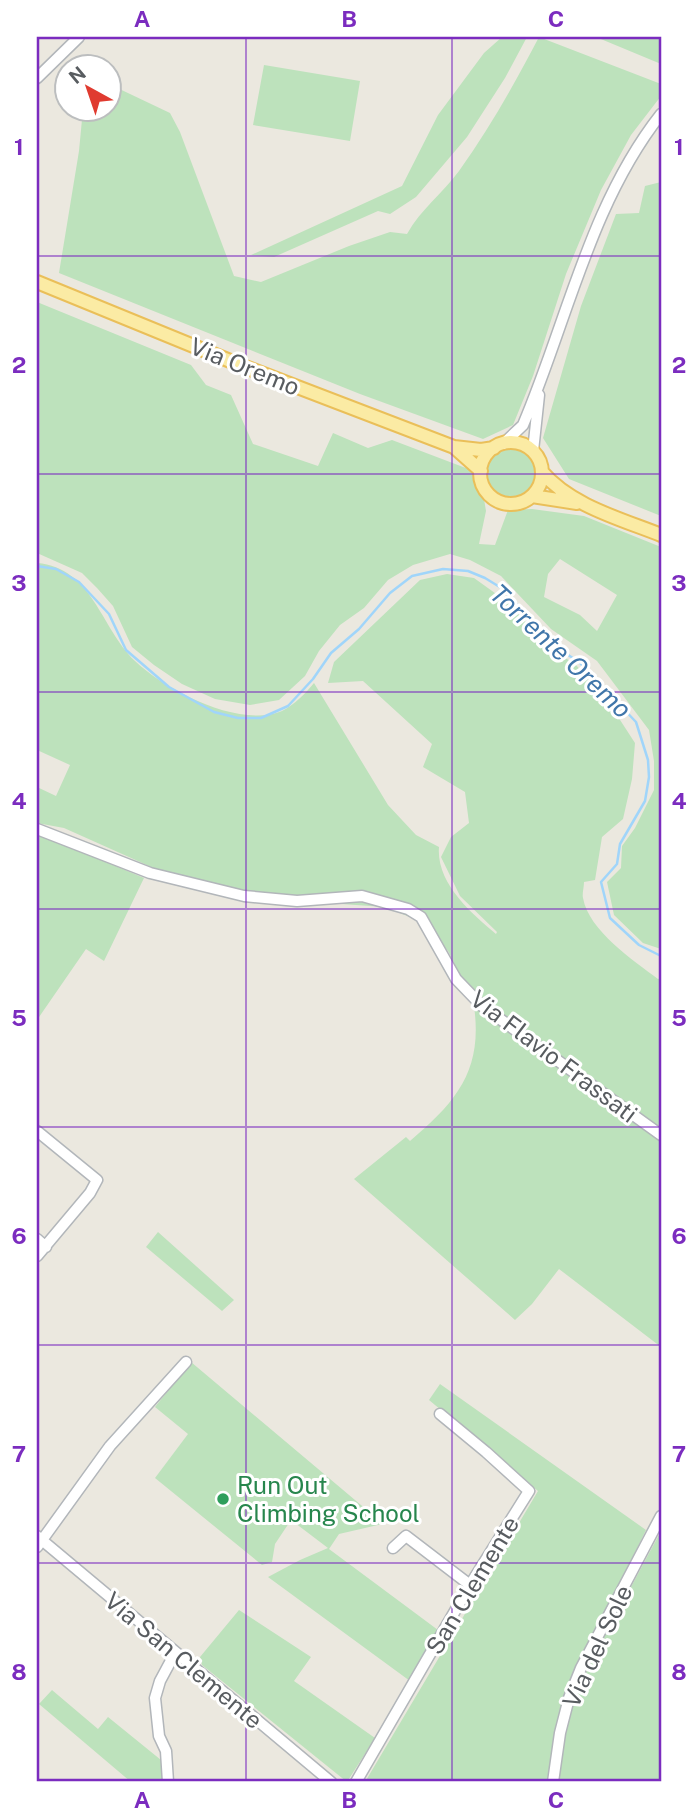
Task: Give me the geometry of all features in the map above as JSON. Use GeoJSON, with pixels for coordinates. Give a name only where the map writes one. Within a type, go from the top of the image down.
{"type":"FeatureCollection","features":[{"type":"Feature","properties":{"kind":"main road","name":"Via Oremo"},"geometry":{"type":"LineString","coordinates":[[37,282],[240,365],[454,447],[481,450],[498,446]]}},
{"type":"Feature","properties":{"kind":"main road"},"geometry":{"type":"LineString","coordinates":[[542,472],[538,489],[532,496],[516,504],[497,500],[485,488],[481,471],[483,462],[498,446],[519,443],[538,457],[542,472],[553,485],[590,506],[661,535]]}},
{"type":"Feature","properties":{"kind":"main road","name":"Via Oremo"},"geometry":{"type":"LineString","coordinates":[[454,447],[481,471]]}},
{"type":"Feature","properties":{"kind":"main road"},"geometry":{"type":"LineString","coordinates":[[532,496],[547,496],[590,506]]}},
{"type":"Feature","properties":{"kind":"street"},"geometry":{"type":"LineString","coordinates":[[37,78],[79,37]]}},
{"type":"Feature","properties":{"kind":"street"},"geometry":{"type":"LineString","coordinates":[[498,446],[523,425],[598,226],[621,176],[661,114]]}},
{"type":"Feature","properties":{"kind":"street"},"geometry":{"type":"LineString","coordinates":[[533,451],[540,381]]}},
{"type":"Feature","properties":{"kind":"street","name":"Via Flavio Frassati"},"geometry":{"type":"LineString","coordinates":[[37,829],[150,873],[244,896],[297,901],[362,896],[408,909],[421,917],[456,979],[482,1006],[661,1135]]}},
{"type":"Feature","properties":{"kind":"street"},"geometry":{"type":"LineString","coordinates":[[37,1131],[97,1180],[90,1193],[37,1256]]}},
{"type":"Feature","properties":{"kind":"street"},"geometry":{"type":"LineString","coordinates":[[37,1239],[46,1247]]}},
{"type":"Feature","properties":{"kind":"street"},"geometry":{"type":"LineString","coordinates":[[38,1541],[110,1446],[186,1362]]}},
{"type":"Feature","properties":{"kind":"street","name":"San Clemente"},"geometry":{"type":"LineString","coordinates":[[356,1782],[470,1585],[529,1491],[440,1414]]}},
{"type":"Feature","properties":{"kind":"street","name":"Via del Sole"},"geometry":{"type":"LineString","coordinates":[[553,1782],[560,1734],[569,1698],[581,1668],[661,1516]]}},
{"type":"Feature","properties":{"kind":"street"},"geometry":{"type":"LineString","coordinates":[[393,1548],[406,1536],[470,1585]]}},
{"type":"Feature","properties":{"kind":"street","name":"Via San Clemente"},"geometry":{"type":"LineString","coordinates":[[38,1541],[331,1782]]}},
{"type":"Feature","properties":{"kind":"street"},"geometry":{"type":"LineString","coordinates":[[167,1782],[166,1751],[159,1736],[155,1698],[160,1681],[175,1653]]}},
{"type":"Feature","properties":{"kind":"green space"},"geometry":{"type":"Polygon","coordinates":[[[502,37],[527,37],[505,78],[467,137],[416,197],[390,214],[378,211],[274,257],[251,255],[402,186],[438,115],[484,53],[502,37]]]}},
{"type":"Feature","properties":{"kind":"green space"},"geometry":{"type":"Polygon","coordinates":[[[539,37],[661,84],[661,96],[631,135],[601,190],[566,274],[533,376],[513,425],[483,439],[360,394],[59,273],[82,122],[122,122],[122,90],[170,113],[180,132],[234,276],[261,282],[390,232],[407,234],[470,155],[539,37]]]}},
{"type":"Feature","properties":{"kind":"green space"},"geometry":{"type":"Polygon","coordinates":[[[596,37],[661,37],[661,64],[596,37]]]}},
{"type":"Feature","properties":{"kind":"green space"},"geometry":{"type":"Polygon","coordinates":[[[264,65],[360,81],[350,141],[253,125],[264,65]]]}},
{"type":"Feature","properties":{"kind":"green space"},"geometry":{"type":"Polygon","coordinates":[[[661,182],[661,516],[569,479],[543,438],[581,306],[616,214],[639,213],[645,186],[661,182]]]}},
{"type":"Feature","properties":{"kind":"green space"},"geometry":{"type":"Polygon","coordinates":[[[37,302],[191,365],[206,385],[231,395],[253,444],[318,466],[333,433],[368,448],[392,440],[471,470],[484,499],[486,511],[479,544],[495,545],[508,510],[532,509],[584,516],[661,547],[661,949],[643,943],[614,915],[607,882],[621,868],[622,846],[635,828],[654,790],[654,761],[649,730],[597,661],[551,629],[501,576],[470,560],[450,554],[413,565],[388,580],[364,608],[340,625],[319,651],[305,676],[279,700],[250,705],[215,699],[182,684],[154,665],[132,647],[113,606],[82,573],[37,553],[37,302]],[[560,559],[548,574],[544,597],[580,615],[597,631],[617,595],[560,559]]]}},
{"type":"Feature","properties":{"kind":"green space"},"geometry":{"type":"Polygon","coordinates":[[[511,448],[528,456],[536,473],[528,490],[511,498],[494,490],[486,473],[494,456],[511,448]]]}},
{"type":"Feature","properties":{"kind":"green space"},"geometry":{"type":"Polygon","coordinates":[[[37,563],[56,567],[71,576],[94,601],[135,661],[165,684],[204,704],[246,715],[265,715],[282,711],[314,683],[388,805],[416,835],[439,847],[443,873],[449,885],[466,907],[496,934],[497,932],[460,896],[441,857],[451,837],[469,823],[465,792],[423,767],[432,744],[363,681],[328,683],[334,662],[420,580],[447,574],[474,578],[506,601],[549,647],[576,665],[611,706],[635,743],[632,779],[623,819],[602,837],[595,880],[584,882],[583,896],[594,922],[613,944],[658,979],[661,978],[661,1138],[476,1003],[448,951],[422,922],[385,907],[238,897],[148,870],[149,866],[64,828],[37,823],[37,787],[56,796],[70,765],[37,750],[37,563]]]}},
{"type":"Feature","properties":{"kind":"green space"},"geometry":{"type":"Polygon","coordinates":[[[37,833],[144,878],[104,961],[86,949],[37,1020],[37,833]]]}},
{"type":"Feature","properties":{"kind":"green space"},"geometry":{"type":"Polygon","coordinates":[[[474,1006],[661,1140],[661,1347],[559,1269],[532,1304],[515,1320],[354,1179],[406,1137],[410,1141],[453,1098],[470,1066],[476,1029],[474,1006]]]}},
{"type":"Feature","properties":{"kind":"green space"},"geometry":{"type":"Polygon","coordinates":[[[158,1232],[234,1300],[222,1311],[146,1247],[158,1232]]]}},
{"type":"Feature","properties":{"kind":"green space"},"geometry":{"type":"Polygon","coordinates":[[[191,1362],[374,1516],[391,1522],[339,1534],[329,1549],[438,1630],[410,1681],[268,1577],[328,1548],[291,1520],[275,1544],[272,1562],[262,1565],[155,1478],[188,1434],[155,1407],[191,1362]]]}},
{"type":"Feature","properties":{"kind":"green space"},"geometry":{"type":"Polygon","coordinates":[[[440,1384],[646,1530],[573,1678],[549,1782],[365,1782],[538,1491],[429,1400],[440,1384]]]}},
{"type":"Feature","properties":{"kind":"green space"},"geometry":{"type":"Polygon","coordinates":[[[661,1531],[661,1782],[557,1782],[571,1704],[661,1531]]]}},
{"type":"Feature","properties":{"kind":"green space"},"geometry":{"type":"Polygon","coordinates":[[[239,1610],[311,1657],[294,1681],[375,1738],[347,1782],[202,1665],[200,1657],[239,1610]]]}},
{"type":"Feature","properties":{"kind":"green space"},"geometry":{"type":"Polygon","coordinates":[[[52,1690],[98,1729],[108,1717],[161,1760],[164,1782],[131,1782],[39,1704],[52,1690]]]}},
{"type":"Feature","properties":{"kind":"waterway","name":"Torrente Oremo"},"geometry":{"type":"LineString","coordinates":[[37,566],[56,569],[79,582],[109,614],[126,650],[169,687],[214,712],[238,718],[261,718],[288,706],[313,679],[331,653],[359,629],[390,593],[412,576],[443,569],[468,571],[503,589],[551,644],[579,662],[636,722],[648,760],[649,777],[645,801],[620,844],[617,864],[601,882],[610,918],[639,945],[661,956]]}},
{"type":"Feature","properties":{"kind":"place","name":"Run Out Climbing School"},"geometry":{"type":"Point","coordinates":[223,1499]}}]}
